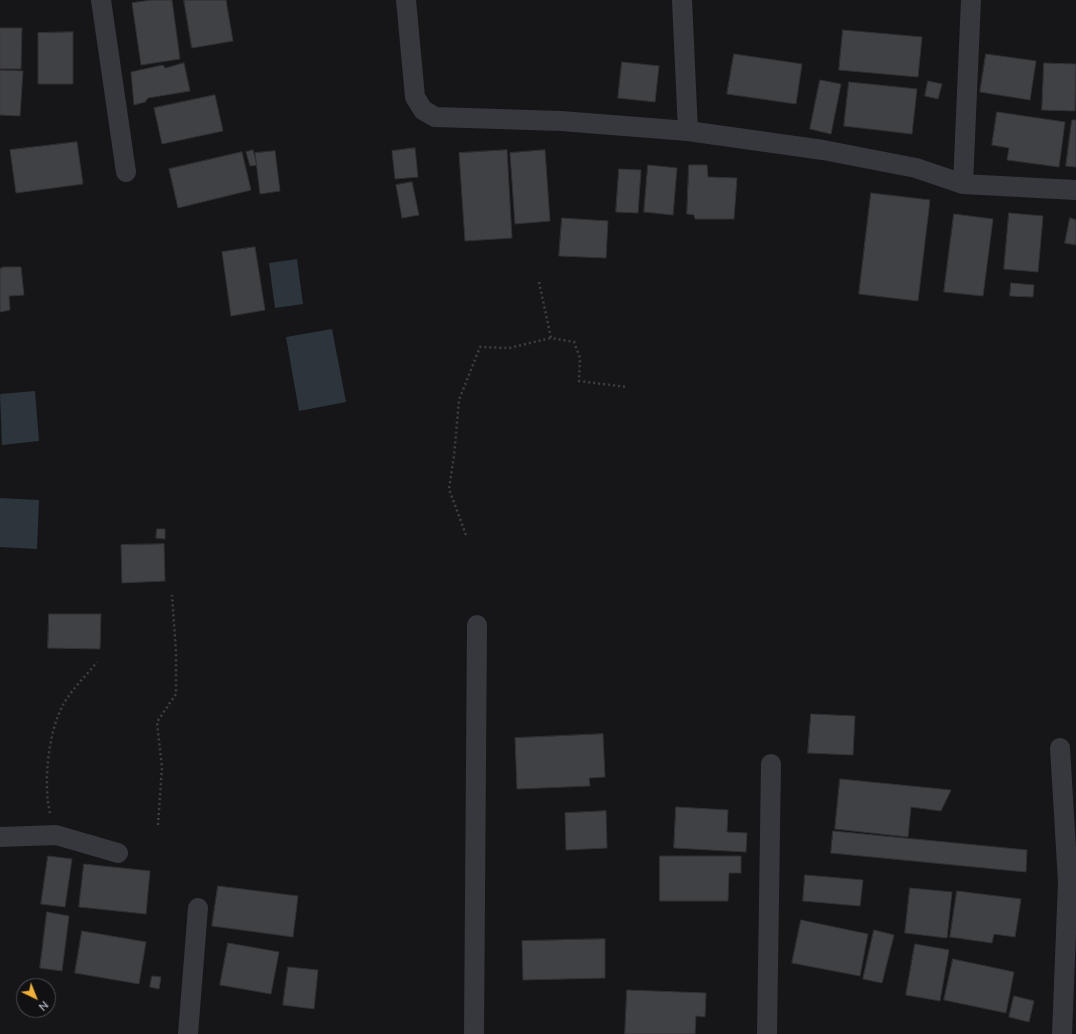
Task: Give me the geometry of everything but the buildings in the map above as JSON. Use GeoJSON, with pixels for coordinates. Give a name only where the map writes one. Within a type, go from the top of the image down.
{"type":"FeatureCollection","features":[{"type":"Feature","properties":{"kind":"street"},"geometry":{"type":"LineString","coordinates":[[101,0],[126,172]]}},
{"type":"Feature","properties":{"kind":"street"},"geometry":{"type":"LineString","coordinates":[[406,0],[415,97],[423,110],[435,117],[561,121],[688,131],[823,150],[916,168],[963,184],[1076,190]]}},
{"type":"Feature","properties":{"kind":"street"},"geometry":{"type":"LineString","coordinates":[[682,0],[688,131]]}},
{"type":"Feature","properties":{"kind":"street"},"geometry":{"type":"LineString","coordinates":[[963,184],[971,0]]}},
{"type":"Feature","properties":{"kind":"street"},"geometry":{"type":"LineString","coordinates":[[474,1034],[477,625]]}},
{"type":"Feature","properties":{"kind":"street"},"geometry":{"type":"LineString","coordinates":[[1060,748],[1068,882],[1062,1034]]}},
{"type":"Feature","properties":{"kind":"street"},"geometry":{"type":"LineString","coordinates":[[767,1034],[771,764]]}},
{"type":"Feature","properties":{"kind":"street"},"geometry":{"type":"LineString","coordinates":[[0,837],[56,835],[118,853]]}},
{"type":"Feature","properties":{"kind":"street"},"geometry":{"type":"LineString","coordinates":[[188,1034],[198,908]]}},
{"type":"Feature","properties":{"kind":"path"},"geometry":{"type":"LineString","coordinates":[[538,282],[551,338]]}},
{"type":"Feature","properties":{"kind":"path"},"geometry":{"type":"LineString","coordinates":[[466,535],[448,489],[454,456],[459,400],[480,347],[509,348],[551,338],[574,342],[580,358],[579,381],[627,387]]}},
{"type":"Feature","properties":{"kind":"path"},"geometry":{"type":"LineString","coordinates":[[158,825],[162,768],[158,722],[176,694],[176,652],[172,595]]}},
{"type":"Feature","properties":{"kind":"path"},"geometry":{"type":"LineString","coordinates":[[56,835],[46,799],[49,747],[63,705],[97,662]]}},
{"type":"Feature","properties":{"kind":"shaded area"},"geometry":{"type":"Polygon","coordinates":[[[297,259],[303,304],[275,308],[269,263],[297,259]]]}},
{"type":"Feature","properties":{"kind":"shaded area"},"geometry":{"type":"Polygon","coordinates":[[[332,329],[346,402],[299,411],[286,337],[332,329]]]}},
{"type":"Feature","properties":{"kind":"shaded area"},"geometry":{"type":"Polygon","coordinates":[[[35,391],[39,441],[2,445],[0,394],[35,391]]]}},
{"type":"Feature","properties":{"kind":"shaded area"},"geometry":{"type":"Polygon","coordinates":[[[0,498],[39,500],[37,549],[0,547],[0,498]]]}}]}
